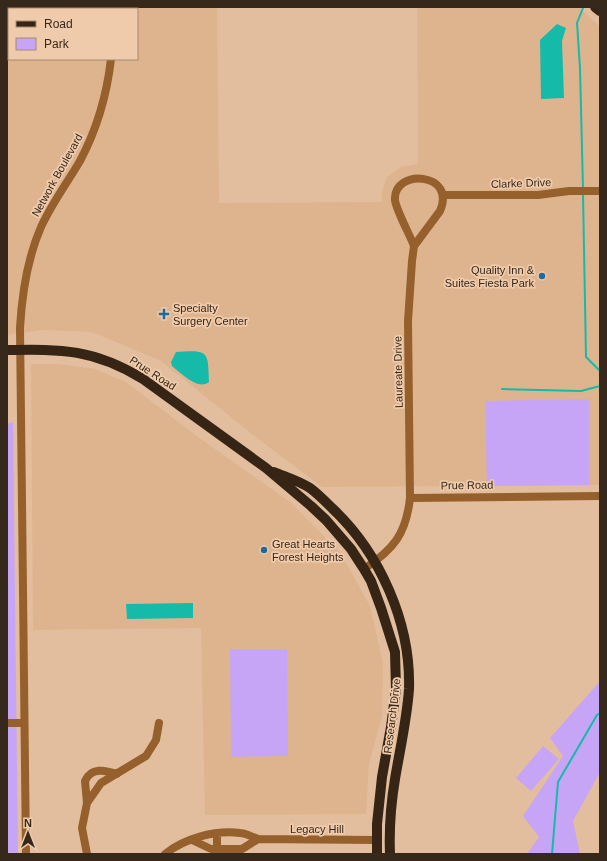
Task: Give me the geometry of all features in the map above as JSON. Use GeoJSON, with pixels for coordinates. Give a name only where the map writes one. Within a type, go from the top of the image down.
{"type":"FeatureCollection","features":[{"type":"Feature","properties":{"kind":"main road"},"geometry":{"type":"LineString","coordinates":[[595,7],[600,11]]}},
{"type":"Feature","properties":{"kind":"main road","name":"Prue Road"},"geometry":{"type":"LineString","coordinates":[[7,350],[48,349],[80,352],[97,356],[123,367],[143,379],[266,468],[312,506],[351,549],[364,569]]}},
{"type":"Feature","properties":{"kind":"main road","name":"Prue Road"},"geometry":{"type":"LineString","coordinates":[[266,468],[302,483],[311,489],[354,530],[375,562]]}},
{"type":"Feature","properties":{"kind":"main road","name":"Research Drive"},"geometry":{"type":"LineString","coordinates":[[375,562],[392,600],[404,636],[408,658],[409,690],[390,825],[390,854]]}},
{"type":"Feature","properties":{"kind":"main road","name":"Research Drive"},"geometry":{"type":"LineString","coordinates":[[364,569],[382,608],[395,652],[396,689],[384,767],[376,840],[377,854]]}},
{"type":"Feature","properties":{"kind":"main road"},"geometry":{"type":"LineString","coordinates":[[384,767],[392,762],[394,757],[403,710],[407,704],[403,695],[403,671],[401,662],[395,652]]}},
{"type":"Feature","properties":{"kind":"main road"},"geometry":{"type":"LineString","coordinates":[[385,854],[382,844],[376,840],[384,830],[390,783],[392,778],[396,775]]}},
{"type":"Feature","properties":{"kind":"street","name":"Network Boulevard"},"geometry":{"type":"LineString","coordinates":[[26,854],[21,350],[22,302],[25,277],[41,228],[52,204],[80,161],[94,130],[103,104],[111,60]]}},
{"type":"Feature","properties":{"kind":"street","name":"Laureate Drive"},"geometry":{"type":"LineString","coordinates":[[410,498],[408,321],[414,246],[398,210],[395,199],[397,191],[402,184],[411,179],[420,178],[428,179],[436,183],[443,195]]}},
{"type":"Feature","properties":{"kind":"street","name":"Clarke Drive"},"geometry":{"type":"LineString","coordinates":[[443,195],[538,195],[576,191],[600,191]]}},
{"type":"Feature","properties":{"kind":"street"},"geometry":{"type":"LineString","coordinates":[[414,246],[440,211],[443,195]]}},
{"type":"Feature","properties":{"kind":"street","name":"Prue Road"},"geometry":{"type":"LineString","coordinates":[[410,498],[600,496]]}},
{"type":"Feature","properties":{"kind":"street"},"geometry":{"type":"LineString","coordinates":[[364,569],[385,555],[396,542],[406,522],[410,498]]}},
{"type":"Feature","properties":{"kind":"street"},"geometry":{"type":"LineString","coordinates":[[7,723],[24,723]]}},
{"type":"Feature","properties":{"kind":"street"},"geometry":{"type":"LineString","coordinates":[[87,803],[101,783],[146,756],[156,740],[159,723]]}},
{"type":"Feature","properties":{"kind":"street"},"geometry":{"type":"LineString","coordinates":[[87,854],[82,828],[87,803],[85,781],[91,772],[98,770],[106,770],[117,774]]}},
{"type":"Feature","properties":{"kind":"street"},"geometry":{"type":"LineString","coordinates":[[217,833],[217,849]]}},
{"type":"Feature","properties":{"kind":"street","name":"Legacy Hill"},"geometry":{"type":"LineString","coordinates":[[165,854],[174,846],[217,833],[241,833],[258,839],[376,840]]}},
{"type":"Feature","properties":{"kind":"street"},"geometry":{"type":"LineString","coordinates":[[192,840],[211,849],[242,849],[258,839]]}},
{"type":"Feature","properties":{"kind":"shaded area"},"geometry":{"type":"Polygon","coordinates":[[[7,7],[217,7],[219,203],[382,202],[382,191],[387,177],[401,167],[418,164],[417,7],[579,7],[600,27],[600,485],[322,487],[257,438],[161,361],[92,332],[42,330],[7,335],[7,7]]]}},
{"type":"Feature","properties":{"kind":"shaded area"},"geometry":{"type":"Polygon","coordinates":[[[31,364],[58,364],[95,369],[126,382],[198,437],[290,502],[340,552],[370,606],[383,663],[382,716],[369,764],[366,814],[205,815],[201,628],[33,630],[31,364]]]}},
{"type":"Feature","properties":{"kind":"green space"},"geometry":{"type":"Polygon","coordinates":[[[589,399],[589,485],[487,486],[485,401],[589,399]]]}},
{"type":"Feature","properties":{"kind":"green space"},"geometry":{"type":"Polygon","coordinates":[[[13,422],[18,854],[7,854],[7,424],[13,422]]]}},
{"type":"Feature","properties":{"kind":"green space"},"geometry":{"type":"Polygon","coordinates":[[[230,649],[287,649],[288,756],[231,757],[230,649]]]}},
{"type":"Feature","properties":{"kind":"green space"},"geometry":{"type":"Polygon","coordinates":[[[600,681],[600,772],[573,821],[580,854],[527,854],[539,837],[523,816],[563,756],[550,738],[600,681]]]}},
{"type":"Feature","properties":{"kind":"green space"},"geometry":{"type":"Polygon","coordinates":[[[543,746],[559,759],[531,791],[516,778],[543,746]]]}},
{"type":"Feature","properties":{"kind":"water"},"geometry":{"type":"Polygon","coordinates":[[[557,24],[566,28],[562,41],[564,98],[541,99],[540,40],[557,24]]]}},
{"type":"Feature","properties":{"kind":"water"},"geometry":{"type":"Polygon","coordinates":[[[176,352],[201,352],[207,358],[209,382],[205,384],[195,383],[172,366],[171,362],[176,352]]]}},
{"type":"Feature","properties":{"kind":"water"},"geometry":{"type":"Polygon","coordinates":[[[193,603],[193,618],[127,619],[126,604],[193,603]]]}},
{"type":"Feature","properties":{"kind":"waterway"},"geometry":{"type":"LineString","coordinates":[[583,8],[577,23],[580,68],[583,189]]}},
{"type":"Feature","properties":{"kind":"waterway"},"geometry":{"type":"LineString","coordinates":[[583,194],[586,357],[600,371]]}},
{"type":"Feature","properties":{"kind":"waterway"},"geometry":{"type":"LineString","coordinates":[[502,389],[581,391],[600,386]]}},
{"type":"Feature","properties":{"kind":"waterway"},"geometry":{"type":"LineString","coordinates":[[552,854],[558,782],[597,715],[600,713]]}},
{"type":"Feature","properties":{"kind":"place","name":"Quality Inn & Suites Fiesta Park"},"geometry":{"type":"Point","coordinates":[542,276]}},
{"type":"Feature","properties":{"kind":"place","name":"Specialty Surgery Center"},"geometry":{"type":"Point","coordinates":[164,314]}},
{"type":"Feature","properties":{"kind":"place","name":"Great Hearts Forest Heights"},"geometry":{"type":"Point","coordinates":[264,550]}}]}
